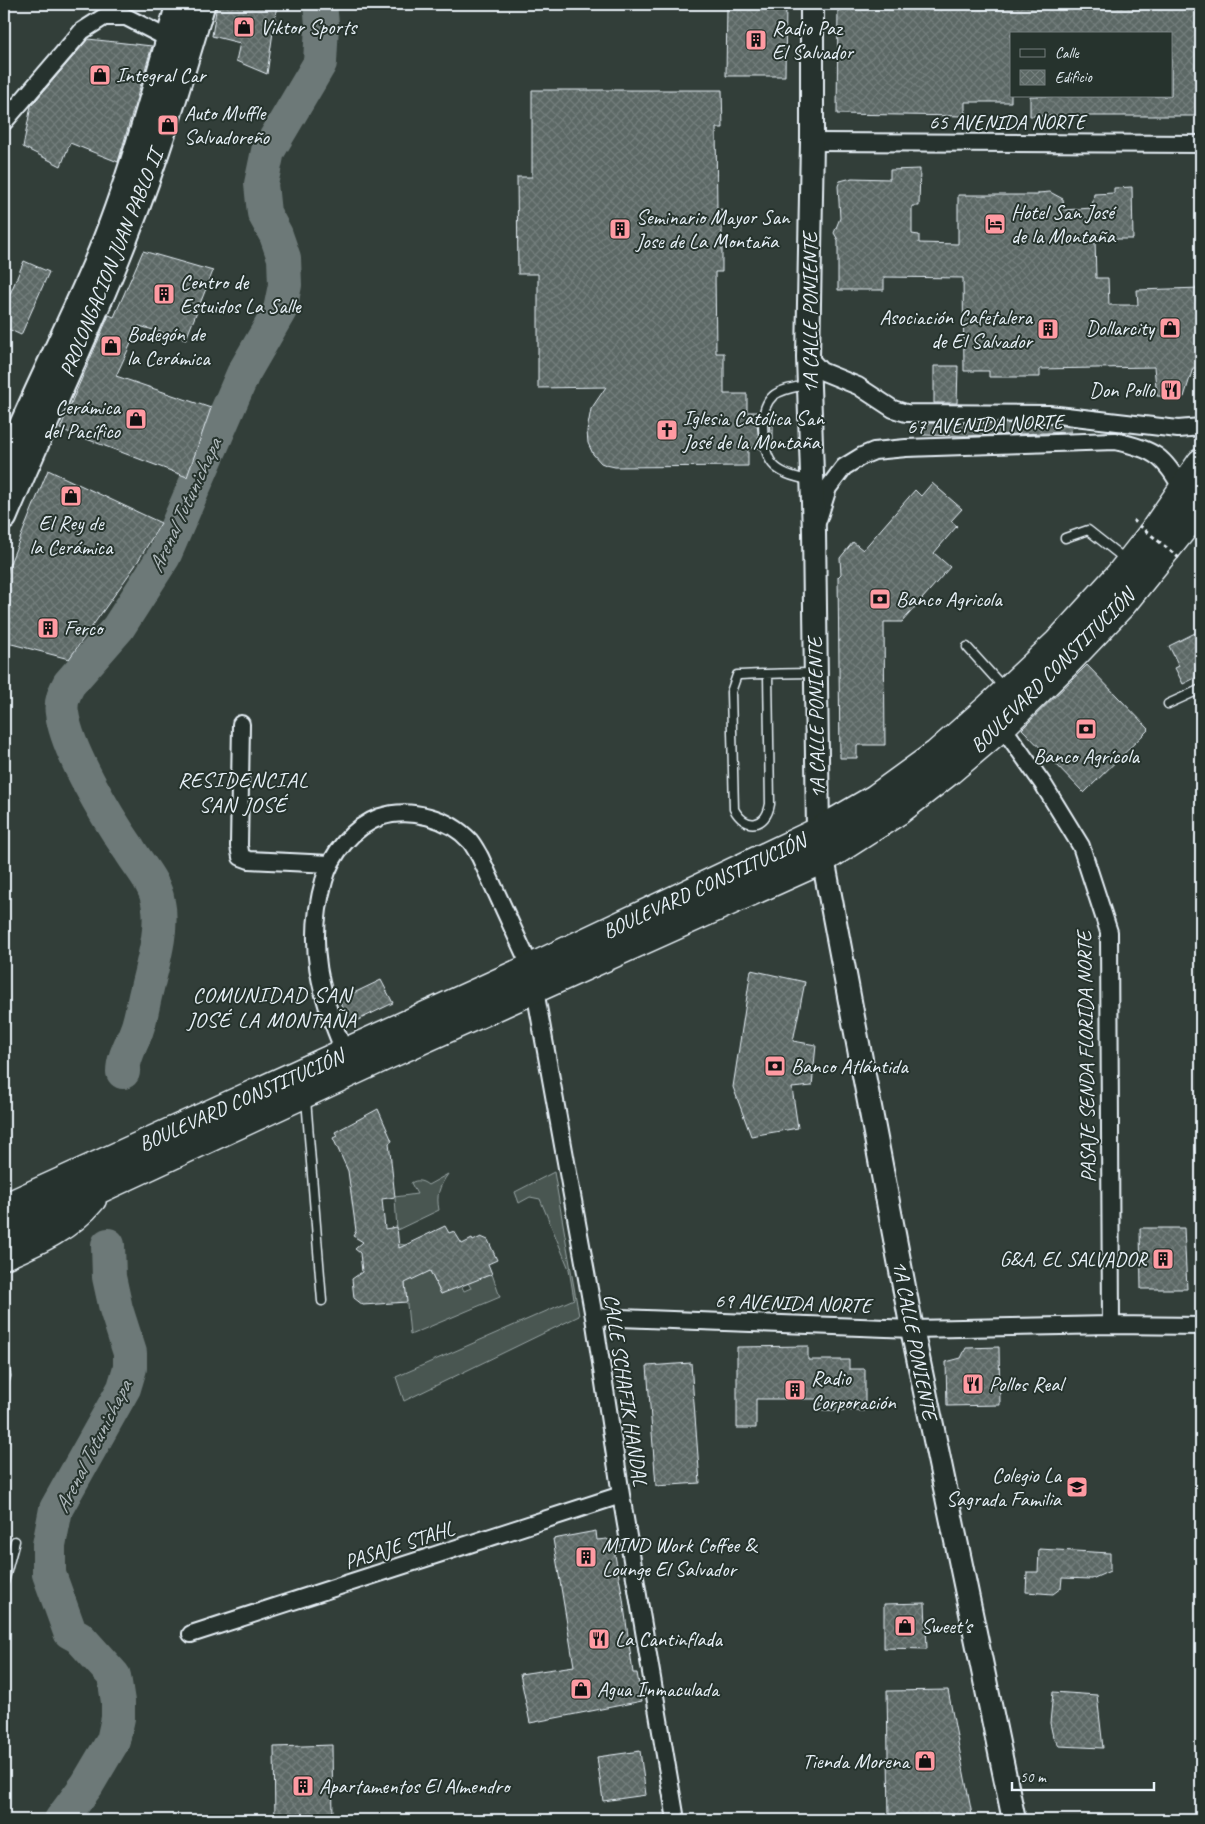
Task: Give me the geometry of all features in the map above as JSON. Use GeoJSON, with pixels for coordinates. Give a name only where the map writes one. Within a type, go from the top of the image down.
{"type":"FeatureCollection","features":[{"type":"Feature","properties":{"kind":"highway","name":"BOULEVARD CONSTITUCIÓN"},"geometry":{"type":"LineString","coordinates":[[4,1229],[100,1176],[345,1053],[823,859],[898,811],[1002,726],[1122,604],[1192,499],[1201,462]]}},
{"type":"Feature","properties":{"kind":"highway","name":"BOULEVARD CONSTITUCIÓN"},"geometry":{"type":"LineString","coordinates":[[4,1208],[100,1176],[305,1092],[818,832],[875,799],[937,754],[1058,643],[1130,563],[1192,499]]}},
{"type":"Feature","properties":{"kind":"highway","name":"BOULEVARD CONSTITUCIÓN"},"geometry":{"type":"LineString","coordinates":[[4,1187],[62,1169],[100,1176]]}},
{"type":"Feature","properties":{"kind":"highway","name":"BOULEVARD CONSTITUCIÓN"},"geometry":{"type":"LineString","coordinates":[[4,1256],[33,1243],[62,1226],[83,1210],[100,1176]]}},
{"type":"Feature","properties":{"kind":"main road","name":"PROLONGACION JUAN PABLO II"},"geometry":{"type":"LineString","coordinates":[[4,468],[11,441],[96,262],[117,208],[148,113],[179,4]]}},
{"type":"Feature","properties":{"kind":"main road","name":"PROLONGACION JUAN PABLO II"},"geometry":{"type":"LineString","coordinates":[[4,517],[79,349],[126,234],[167,124],[202,4]]}},
{"type":"Feature","properties":{"kind":"street","name":"1A CALLE PONIENTE"},"geometry":{"type":"LineString","coordinates":[[812,4],[808,385],[814,532],[818,832],[912,1329],[1014,1820]]}},
{"type":"Feature","properties":{"kind":"street"},"geometry":{"type":"LineString","coordinates":[[4,122],[82,31],[104,17],[126,17],[169,40]]}},
{"type":"Feature","properties":{"kind":"street","name":"65 AVENIDA NORTE"},"geometry":{"type":"LineString","coordinates":[[812,142],[1201,144]]}},
{"type":"Feature","properties":{"kind":"street","name":"67 AVENIDA NORTE"},"geometry":{"type":"LineString","coordinates":[[808,357],[821,371],[858,386],[893,409],[906,412],[1049,414],[1178,428],[1201,427]]}},
{"type":"Feature","properties":{"kind":"street","name":"67 AVENIDA NORTE"},"geometry":{"type":"LineString","coordinates":[[814,532],[828,488],[844,467],[874,451],[906,448],[1115,441],[1144,449],[1162,458],[1192,499]]}},
{"type":"Feature","properties":{"kind":"street"},"geometry":{"type":"LineString","coordinates":[[241,724],[239,846],[241,857],[249,860],[330,864]]}},
{"type":"Feature","properties":{"kind":"street","name":"PASAJE SENDA FLORIDA NORTE"},"geometry":{"type":"LineString","coordinates":[[1002,726],[1043,784],[1081,846],[1109,932],[1111,1325]]}},
{"type":"Feature","properties":{"kind":"street","name":"CALLE SCHAFIK HANDAL"},"geometry":{"type":"LineString","coordinates":[[345,1053],[330,1016],[321,986],[316,954],[317,914],[324,878],[330,864],[348,839],[368,823],[380,817],[392,815],[421,815],[437,818],[463,834],[472,842],[533,978],[594,1317],[621,1496],[676,1820]]}},
{"type":"Feature","properties":{"kind":"street","name":"69 AVENIDA NORTE"},"geometry":{"type":"LineString","coordinates":[[594,1317],[912,1329],[1111,1325],[1201,1326]]}},
{"type":"Feature","properties":{"kind":"street","name":"PASAJE STAHL"},"geometry":{"type":"LineString","coordinates":[[191,1634],[621,1496]]}},
{"type":"Feature","properties":{"kind":"lane"},"geometry":{"type":"LineString","coordinates":[[808,385],[773,395],[766,406],[763,416],[763,442],[766,456],[777,469],[787,475],[812,481]]}},
{"type":"Feature","properties":{"kind":"lane"},"geometry":{"type":"LineString","coordinates":[[1065,538],[1088,530],[1130,563]]}},
{"type":"Feature","properties":{"kind":"lane"},"geometry":{"type":"LineString","coordinates":[[967,647],[1007,691]]}},
{"type":"Feature","properties":{"kind":"lane"},"geometry":{"type":"LineString","coordinates":[[768,674],[770,804],[766,817],[752,824],[744,822],[739,818],[734,809],[731,692],[737,675],[768,674],[816,673]]}},
{"type":"Feature","properties":{"kind":"lane"},"geometry":{"type":"LineString","coordinates":[[1168,704],[1201,689]]}},
{"type":"Feature","properties":{"kind":"lane"},"geometry":{"type":"LineString","coordinates":[[305,1092],[322,1301]]}},
{"type":"Feature","properties":{"kind":"lane"},"geometry":{"type":"LineString","coordinates":[[4,1364],[6,1376],[4,1383]]}},
{"type":"Feature","properties":{"kind":"lane"},"geometry":{"type":"LineString","coordinates":[[4,1582],[15,1541]]}},
{"type":"Feature","properties":{"kind":"path"},"geometry":{"type":"LineString","coordinates":[[722,244],[764,244]]}},
{"type":"Feature","properties":{"kind":"path"},"geometry":{"type":"LineString","coordinates":[[1134,520],[1179,558]]}},
{"type":"Feature","properties":{"kind":"shaded area"},"geometry":{"type":"Polygon","coordinates":[[[554,1172],[579,1316],[404,1401],[396,1377],[574,1299],[569,1269],[540,1199],[530,1197],[519,1203],[515,1192],[554,1172]]]}},
{"type":"Feature","properties":{"kind":"shaded area"},"geometry":{"type":"Polygon","coordinates":[[[448,1174],[439,1191],[439,1210],[397,1230],[395,1197],[417,1194],[411,1183],[415,1181],[424,1182],[428,1185],[448,1174]]]}},
{"type":"Feature","properties":{"kind":"shaded area"},"geometry":{"type":"Polygon","coordinates":[[[405,1245],[421,1275],[430,1271],[441,1294],[461,1285],[464,1291],[471,1288],[468,1283],[492,1274],[500,1297],[410,1335],[403,1263],[388,1246],[405,1245]]]}},
{"type":"Feature","properties":{"kind":"building","name":"Viktor Sports"},"geometry":{"type":"Polygon","coordinates":[[[217,4],[277,4],[267,74],[236,61],[240,43],[212,36],[217,4]]]}},
{"type":"Feature","properties":{"kind":"building","name":"Radio Paz El Salvador"},"geometry":{"type":"Polygon","coordinates":[[[727,4],[786,4],[785,76],[726,76],[727,4]]]}},
{"type":"Feature","properties":{"kind":"building"},"geometry":{"type":"Polygon","coordinates":[[[838,4],[1201,4],[1201,116],[1030,116],[1030,98],[1172,98],[1172,32],[1010,32],[1011,102],[965,102],[965,116],[837,114],[838,4]]]}},
{"type":"Feature","properties":{"kind":"building","name":"Integral Car"},"geometry":{"type":"Polygon","coordinates":[[[88,39],[152,46],[118,162],[70,143],[61,166],[23,147],[31,106],[88,39]]]}},
{"type":"Feature","properties":{"kind":"building","name":"Seminario Mayor San Jose de La Montaña"},"geometry":{"type":"Polygon","coordinates":[[[532,90],[722,90],[723,128],[716,128],[717,210],[722,209],[722,272],[715,272],[716,353],[724,353],[724,394],[747,394],[747,412],[758,412],[757,424],[760,448],[748,448],[748,466],[615,467],[606,465],[601,463],[593,454],[588,443],[587,431],[591,409],[606,387],[538,388],[538,274],[518,274],[517,177],[532,177],[532,90]]]}},
{"type":"Feature","properties":{"kind":"building"},"geometry":{"type":"Polygon","coordinates":[[[920,169],[919,206],[912,206],[912,234],[919,235],[919,243],[958,244],[958,195],[1038,195],[1038,193],[1050,192],[1063,199],[1064,210],[1092,208],[1094,194],[1114,193],[1114,188],[1132,187],[1133,239],[1095,239],[1096,278],[1108,278],[1109,305],[1138,305],[1137,290],[1201,288],[1201,368],[1193,368],[1184,397],[1157,396],[1154,367],[1040,369],[1040,377],[989,377],[989,371],[964,371],[963,278],[884,277],[884,290],[838,290],[838,240],[834,233],[840,218],[838,186],[840,181],[852,178],[890,179],[890,170],[920,169]]]}},
{"type":"Feature","properties":{"kind":"building"},"geometry":{"type":"Polygon","coordinates":[[[143,251],[213,271],[186,339],[139,326],[116,376],[211,408],[187,477],[60,429],[109,315],[114,317],[143,251]]]}},
{"type":"Feature","properties":{"kind":"building"},"geometry":{"type":"Polygon","coordinates":[[[24,261],[49,272],[21,335],[4,327],[4,308],[24,261]]]}},
{"type":"Feature","properties":{"kind":"building"},"geometry":{"type":"Polygon","coordinates":[[[934,366],[958,366],[957,403],[934,403],[934,366]]]}},
{"type":"Feature","properties":{"kind":"building"},"geometry":{"type":"Polygon","coordinates":[[[773,411],[773,448],[771,448],[769,421],[770,412],[773,411]]]}},
{"type":"Feature","properties":{"kind":"building"},"geometry":{"type":"Polygon","coordinates":[[[924,423],[1048,424],[1072,427],[1071,432],[967,436],[923,435],[924,423]]]}},
{"type":"Feature","properties":{"kind":"building"},"geometry":{"type":"Polygon","coordinates":[[[48,470],[161,523],[135,566],[69,659],[4,642],[4,578],[48,470]]]}},
{"type":"Feature","properties":{"kind":"building","name":"Banco Agricola"},"geometry":{"type":"Polygon","coordinates":[[[932,483],[962,509],[951,521],[957,526],[934,553],[950,567],[902,622],[884,622],[885,745],[857,745],[857,758],[840,758],[838,577],[841,574],[840,558],[853,542],[863,550],[915,490],[921,496],[932,483]]]}},
{"type":"Feature","properties":{"kind":"building"},"geometry":{"type":"Polygon","coordinates":[[[1201,630],[1201,675],[1183,684],[1175,668],[1179,666],[1169,646],[1201,630]]]}},
{"type":"Feature","properties":{"kind":"building","name":"Banco Agrícola"},"geometry":{"type":"Polygon","coordinates":[[[1087,665],[1149,729],[1084,793],[1022,729],[1087,665]]]}},
{"type":"Feature","properties":{"kind":"building","name":"Banco Atlántida"},"geometry":{"type":"Polygon","coordinates":[[[751,970],[805,982],[793,1041],[816,1045],[812,1086],[792,1088],[798,1128],[751,1136],[733,1087],[751,970]]]}},
{"type":"Feature","properties":{"kind":"building"},"geometry":{"type":"Polygon","coordinates":[[[381,980],[393,1003],[350,1024],[339,1000],[381,980]]]}},
{"type":"Feature","properties":{"kind":"building"},"geometry":{"type":"Polygon","coordinates":[[[378,1109],[392,1141],[389,1143],[395,1197],[382,1199],[385,1229],[397,1227],[399,1248],[445,1226],[449,1233],[454,1231],[462,1244],[481,1237],[488,1240],[497,1260],[488,1264],[492,1274],[441,1294],[430,1271],[405,1283],[407,1302],[363,1305],[354,1298],[352,1279],[362,1272],[360,1253],[355,1249],[363,1242],[353,1236],[356,1231],[348,1171],[333,1138],[337,1136],[335,1132],[378,1109]]]}},
{"type":"Feature","properties":{"kind":"building","name":"G&A, EL SALVADOR"},"geometry":{"type":"Polygon","coordinates":[[[1140,1228],[1184,1228],[1187,1289],[1141,1289],[1140,1228]]]}},
{"type":"Feature","properties":{"kind":"building"},"geometry":{"type":"Polygon","coordinates":[[[808,1346],[808,1360],[849,1360],[849,1369],[865,1369],[865,1411],[820,1410],[820,1399],[756,1399],[756,1428],[737,1428],[737,1347],[808,1346]]]}},
{"type":"Feature","properties":{"kind":"building","name":"Pollos Real"},"geometry":{"type":"Polygon","coordinates":[[[999,1347],[1000,1405],[947,1406],[946,1362],[961,1358],[966,1348],[999,1347]]]}},
{"type":"Feature","properties":{"kind":"building"},"geometry":{"type":"Polygon","coordinates":[[[691,1363],[700,1483],[656,1486],[647,1366],[691,1363]]]}},
{"type":"Feature","properties":{"kind":"building"},"geometry":{"type":"Polygon","coordinates":[[[596,1531],[597,1540],[607,1539],[613,1544],[633,1673],[637,1673],[642,1701],[530,1723],[520,1674],[574,1666],[553,1539],[596,1531]]]}},
{"type":"Feature","properties":{"kind":"building"},"geometry":{"type":"Polygon","coordinates":[[[1039,1549],[1110,1553],[1110,1571],[1092,1579],[1062,1578],[1061,1588],[1053,1594],[1026,1592],[1027,1572],[1038,1572],[1039,1549]]]}},
{"type":"Feature","properties":{"kind":"building","name":"Sweet's"},"geometry":{"type":"Polygon","coordinates":[[[925,1603],[927,1649],[884,1648],[884,1604],[925,1603]]]}},
{"type":"Feature","properties":{"kind":"building","name":"Tienda Morena"},"geometry":{"type":"Polygon","coordinates":[[[948,1690],[973,1820],[889,1820],[887,1691],[948,1690]]]}},
{"type":"Feature","properties":{"kind":"building"},"geometry":{"type":"Polygon","coordinates":[[[1053,1692],[1097,1695],[1103,1748],[1059,1746],[1053,1737],[1050,1723],[1053,1692]]]}},
{"type":"Feature","properties":{"kind":"building","name":"Apartamentos El Almendro"},"geometry":{"type":"Polygon","coordinates":[[[332,1745],[333,1820],[275,1820],[274,1747],[332,1745]]]}},
{"type":"Feature","properties":{"kind":"building"},"geometry":{"type":"Polygon","coordinates":[[[640,1751],[646,1795],[603,1801],[597,1757],[640,1751]]]}},
{"type":"Feature","properties":{"kind":"waterway","name":"Arenal Tutunichapa"},"geometry":{"type":"LineString","coordinates":[[123,1072],[126,1056],[140,1020],[156,947],[160,924],[158,902],[154,888],[110,820],[71,746],[65,728],[62,702],[69,684],[118,628],[164,556],[243,374],[280,310],[285,285],[284,258],[276,235],[264,213],[261,184],[268,151],[320,63],[322,24],[320,4]]}},
{"type":"Feature","properties":{"kind":"waterway","name":"Arenal Tutunichapa"},"geometry":{"type":"LineString","coordinates":[[61,1820],[87,1785],[113,1741],[118,1718],[118,1702],[114,1676],[79,1637],[70,1632],[49,1574],[49,1545],[56,1509],[124,1388],[130,1368],[130,1353],[116,1309],[109,1277],[108,1245]]}},
{"type":"Feature","properties":{"kind":"place","name":"Viktor Sports"},"geometry":{"type":"Point","coordinates":[244,27]}},
{"type":"Feature","properties":{"kind":"place","name":"Radio Paz El Salvador"},"geometry":{"type":"Point","coordinates":[756,40]}},
{"type":"Feature","properties":{"kind":"place","name":"Integral Car"},"geometry":{"type":"Point","coordinates":[100,75]}},
{"type":"Feature","properties":{"kind":"place","name":"Auto Muffle Salvadoreño"},"geometry":{"type":"Point","coordinates":[168,125]}},
{"type":"Feature","properties":{"kind":"place","name":"Hotel San José de la Montaña"},"geometry":{"type":"Point","coordinates":[995,224]}},
{"type":"Feature","properties":{"kind":"place","name":"Seminario Mayor San Jose de La Montaña"},"geometry":{"type":"Point","coordinates":[620,229]}},
{"type":"Feature","properties":{"kind":"place","name":"Centro de Estuidos La Salle"},"geometry":{"type":"Point","coordinates":[164,294]}},
{"type":"Feature","properties":{"kind":"place","name":"Dollarcity"},"geometry":{"type":"Point","coordinates":[1170,328]}},
{"type":"Feature","properties":{"kind":"place","name":"Asociación Cafetalera de El Salvador"},"geometry":{"type":"Point","coordinates":[1048,329]}},
{"type":"Feature","properties":{"kind":"place","name":"Bodegón de la Cerámica"},"geometry":{"type":"Point","coordinates":[111,346]}},
{"type":"Feature","properties":{"kind":"place","name":"Don Pollo"},"geometry":{"type":"Point","coordinates":[1171,390]}},
{"type":"Feature","properties":{"kind":"place","name":"Cerámica del Pacífico"},"geometry":{"type":"Point","coordinates":[136,419]}},
{"type":"Feature","properties":{"kind":"place","name":"Iglesia Católica San José de la Montaña"},"geometry":{"type":"Point","coordinates":[667,430]}},
{"type":"Feature","properties":{"kind":"place","name":"El Rey de la Cerámica"},"geometry":{"type":"Point","coordinates":[71,496]}},
{"type":"Feature","properties":{"kind":"place","name":"Banco Agricola"},"geometry":{"type":"Point","coordinates":[880,599]}},
{"type":"Feature","properties":{"kind":"place","name":"Ferco"},"geometry":{"type":"Point","coordinates":[48,628]}},
{"type":"Feature","properties":{"kind":"place","name":"Banco Agrícola"},"geometry":{"type":"Point","coordinates":[1086,729]}},
{"type":"Feature","properties":{"kind":"place","name":"Banco Atlántida"},"geometry":{"type":"Point","coordinates":[775,1066]}},
{"type":"Feature","properties":{"kind":"place","name":"G&A, EL SALVADOR"},"geometry":{"type":"Point","coordinates":[1163,1259]}},
{"type":"Feature","properties":{"kind":"place","name":"Pollos Real"},"geometry":{"type":"Point","coordinates":[973,1384]}},
{"type":"Feature","properties":{"kind":"place","name":"Radio Corporación"},"geometry":{"type":"Point","coordinates":[795,1390]}},
{"type":"Feature","properties":{"kind":"place","name":"Colegio La Sagrada Familia"},"geometry":{"type":"Point","coordinates":[1077,1487]}},
{"type":"Feature","properties":{"kind":"place","name":"MIND Work Coffee & Lounge El Salvador"},"geometry":{"type":"Point","coordinates":[586,1557]}},
{"type":"Feature","properties":{"kind":"place","name":"Sweet's"},"geometry":{"type":"Point","coordinates":[905,1626]}},
{"type":"Feature","properties":{"kind":"place","name":"La Cantinflada"},"geometry":{"type":"Point","coordinates":[599,1639]}},
{"type":"Feature","properties":{"kind":"place","name":"Agua Inmaculada"},"geometry":{"type":"Point","coordinates":[581,1689]}},
{"type":"Feature","properties":{"kind":"place","name":"Tienda Morena"},"geometry":{"type":"Point","coordinates":[925,1761]}},
{"type":"Feature","properties":{"kind":"place","name":"Apartamentos El Almendro"},"geometry":{"type":"Point","coordinates":[303,1786]}},
{"type":"Feature","properties":{"kind":"district","name":"RESIDENCIAL SAN JOSÉ"},"geometry":{"type":"Point","coordinates":[243,792]}},
{"type":"Feature","properties":{"kind":"district","name":"COMUNIDAD SAN JOSÉ LA MONTAÑA"},"geometry":{"type":"Point","coordinates":[272,1006]}}]}
